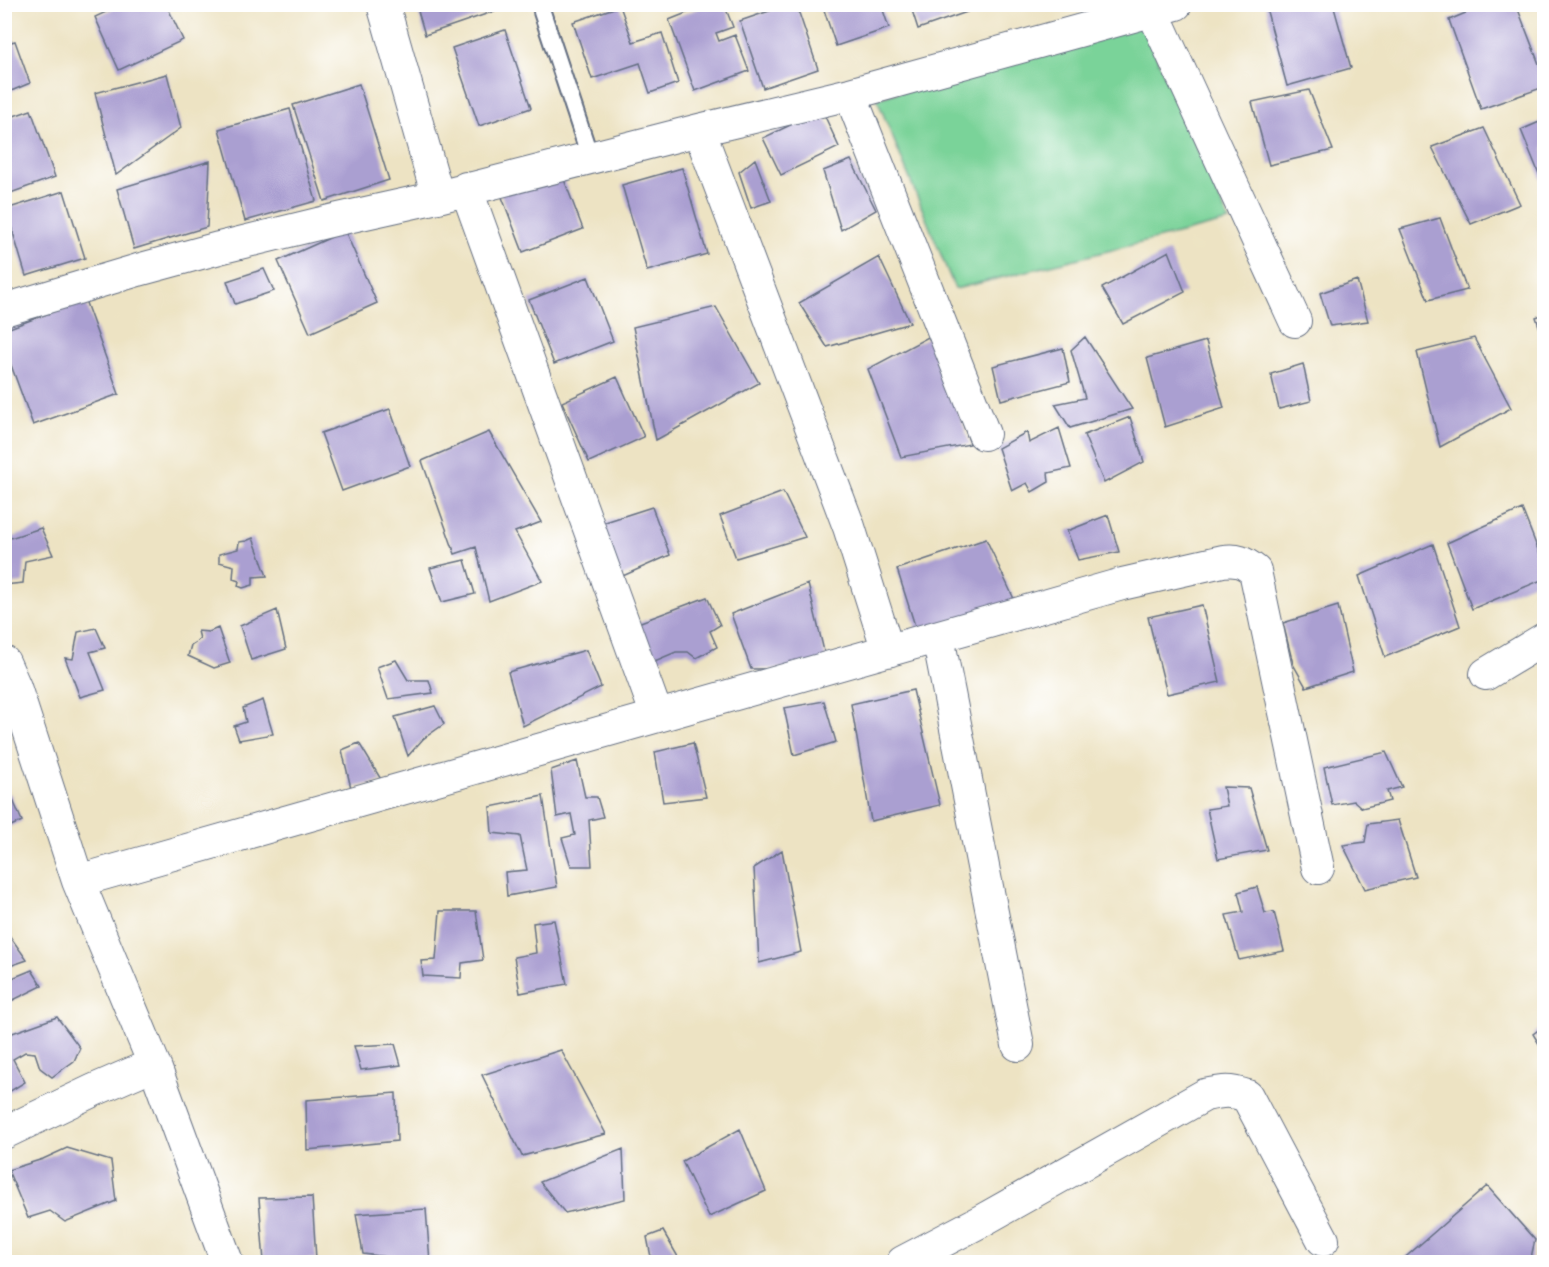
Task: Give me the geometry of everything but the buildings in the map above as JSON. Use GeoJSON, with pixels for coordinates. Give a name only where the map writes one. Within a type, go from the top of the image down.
{"type":"FeatureCollection","features":[{"type":"Feature","properties":{"kind":"street"},"geometry":{"type":"LineString","coordinates":[[383,4],[452,192],[657,716]]}},
{"type":"Feature","properties":{"kind":"street"},"geometry":{"type":"LineString","coordinates":[[4,310],[138,270],[850,94],[1164,8],[1295,321]]}},
{"type":"Feature","properties":{"kind":"street"},"geometry":{"type":"LineString","coordinates":[[850,94],[984,434]]}},
{"type":"Feature","properties":{"kind":"street"},"geometry":{"type":"LineString","coordinates":[[699,130],[849,527],[888,651]]}},
{"type":"Feature","properties":{"kind":"street"},"geometry":{"type":"LineString","coordinates":[[78,881],[1133,581],[1234,560],[1246,563],[1254,571],[1318,868]]}},
{"type":"Feature","properties":{"kind":"street"},"geometry":{"type":"LineString","coordinates":[[938,637],[1018,1045]]}},
{"type":"Feature","properties":{"kind":"street"},"geometry":{"type":"LineString","coordinates":[[1486,674],[1545,639]]}},
{"type":"Feature","properties":{"kind":"street"},"geometry":{"type":"LineString","coordinates":[[4,662],[15,687],[78,881],[154,1064],[227,1263]]}},
{"type":"Feature","properties":{"kind":"street"},"geometry":{"type":"LineString","coordinates":[[4,1133],[154,1064]]}},
{"type":"Feature","properties":{"kind":"street"},"geometry":{"type":"LineString","coordinates":[[903,1263],[1205,1095],[1232,1091],[1247,1096],[1323,1240]]}},
{"type":"Feature","properties":{"kind":"lane"},"geometry":{"type":"LineString","coordinates":[[542,12],[590,157]]}},
{"type":"Feature","properties":{"kind":"green space"},"geometry":{"type":"Polygon","coordinates":[[[1139,17],[1229,221],[955,289],[877,99],[1139,17]]]}}]}
